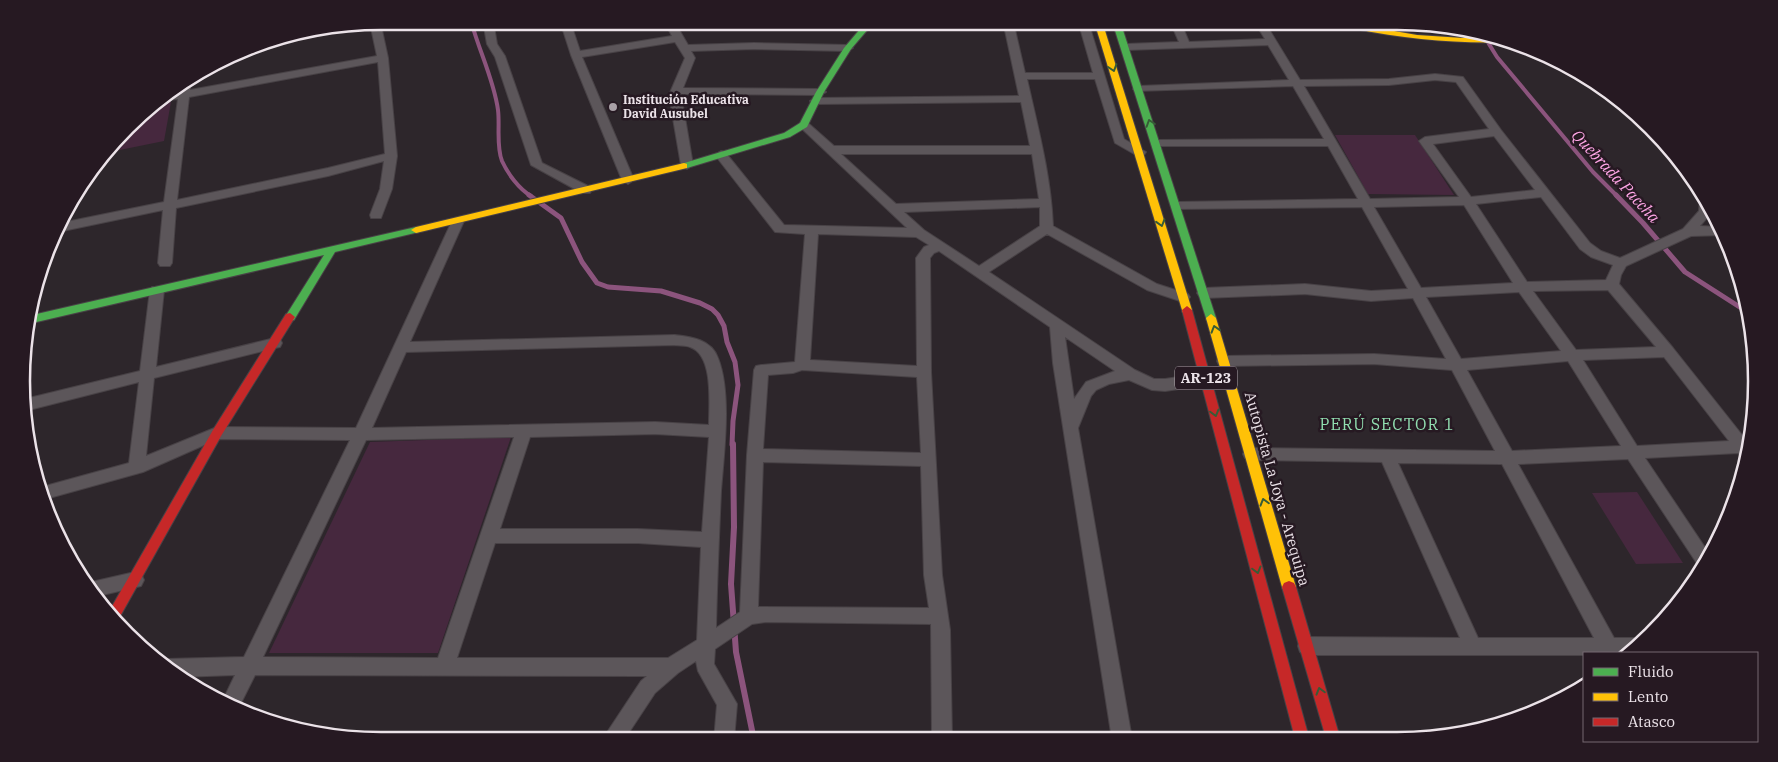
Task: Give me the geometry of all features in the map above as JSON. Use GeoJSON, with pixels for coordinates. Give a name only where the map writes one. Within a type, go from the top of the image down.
{"type":"FeatureCollection","features":[{"type":"Feature","properties":{"kind":"main road"},"geometry":{"type":"LineString","coordinates":[[36,318],[331,251],[628,180],[687,165],[780,137],[804,125],[818,97],[848,48],[863,30]]}},
{"type":"Feature","properties":{"kind":"main road","name":"AR-123"},"geometry":{"type":"LineString","coordinates":[[1101,30],[1140,152],[1183,297],[1300,732]]}},
{"type":"Feature","properties":{"kind":"main road","name":"Autopista La Joya - Arequipa"},"geometry":{"type":"LineString","coordinates":[[1119,30],[1204,293],[1331,732]]}},
{"type":"Feature","properties":{"kind":"main road"},"geometry":{"type":"LineString","coordinates":[[1383,30],[1408,37],[1479,40]]}},
{"type":"Feature","properties":{"kind":"main road"},"geometry":{"type":"LineString","coordinates":[[116,611],[217,433],[331,251]]}},
{"type":"Feature","properties":{"kind":"street"},"geometry":{"type":"LineString","coordinates":[[376,215],[386,189],[391,156],[383,58],[377,30]]}},
{"type":"Feature","properties":{"kind":"street"},"geometry":{"type":"LineString","coordinates":[[489,30],[494,50],[500,56],[537,166],[569,180],[586,190]]}},
{"type":"Feature","properties":{"kind":"street"},"geometry":{"type":"LineString","coordinates":[[568,30],[576,55],[628,180]]}},
{"type":"Feature","properties":{"kind":"street"},"geometry":{"type":"LineString","coordinates":[[674,30],[690,58],[676,91],[677,111],[687,165]]}},
{"type":"Feature","properties":{"kind":"street"},"geometry":{"type":"LineString","coordinates":[[1010,30],[1021,76],[1024,99],[1037,150],[1046,203],[1047,228]]}},
{"type":"Feature","properties":{"kind":"street"},"geometry":{"type":"LineString","coordinates":[[1086,30],[1119,141],[1140,152]]}},
{"type":"Feature","properties":{"kind":"street"},"geometry":{"type":"LineString","coordinates":[[1179,30],[1186,45]]}},
{"type":"Feature","properties":{"kind":"street"},"geometry":{"type":"LineString","coordinates":[[1264,30],[1332,142],[1508,458],[1610,650]]}},
{"type":"Feature","properties":{"kind":"street"},"geometry":{"type":"LineString","coordinates":[[576,55],[678,38]]}},
{"type":"Feature","properties":{"kind":"street"},"geometry":{"type":"LineString","coordinates":[[1126,47],[1271,42]]}},
{"type":"Feature","properties":{"kind":"street"},"geometry":{"type":"LineString","coordinates":[[685,48],[754,46],[848,48]]}},
{"type":"Feature","properties":{"kind":"street"},"geometry":{"type":"LineString","coordinates":[[177,95],[383,58]]}},
{"type":"Feature","properties":{"kind":"street"},"geometry":{"type":"LineString","coordinates":[[1021,76],[1100,76]]}},
{"type":"Feature","properties":{"kind":"street"},"geometry":{"type":"LineString","coordinates":[[1139,89],[1296,83],[1389,82],[1435,77],[1459,79],[1543,193],[1585,246],[1596,254],[1621,263]]}},
{"type":"Feature","properties":{"kind":"street"},"geometry":{"type":"LineString","coordinates":[[165,263],[170,204],[185,90]]}},
{"type":"Feature","properties":{"kind":"street"},"geometry":{"type":"LineString","coordinates":[[676,91],[818,97],[1024,99]]}},
{"type":"Feature","properties":{"kind":"street"},"geometry":{"type":"LineString","coordinates":[[804,125],[919,233],[957,256],[1130,374],[1152,384],[1165,385],[1206,379]]}},
{"type":"Feature","properties":{"kind":"street"},"geometry":{"type":"LineString","coordinates":[[1497,132],[1425,141],[1468,201],[1523,287],[1572,355],[1701,556]]}},
{"type":"Feature","properties":{"kind":"street"},"geometry":{"type":"LineString","coordinates":[[1157,144],[1332,142]]}},
{"type":"Feature","properties":{"kind":"street"},"geometry":{"type":"LineString","coordinates":[[832,150],[1037,150]]}},
{"type":"Feature","properties":{"kind":"street"},"geometry":{"type":"LineString","coordinates":[[721,155],[780,229],[919,233]]}},
{"type":"Feature","properties":{"kind":"street"},"geometry":{"type":"LineString","coordinates":[[66,227],[328,172],[391,156]]}},
{"type":"Feature","properties":{"kind":"street"},"geometry":{"type":"LineString","coordinates":[[1177,206],[1468,201],[1543,193]]}},
{"type":"Feature","properties":{"kind":"street"},"geometry":{"type":"LineString","coordinates":[[892,208],[1046,203]]}},
{"type":"Feature","properties":{"kind":"street"},"geometry":{"type":"LineString","coordinates":[[1688,232],[1705,212]]}},
{"type":"Feature","properties":{"kind":"street"},"geometry":{"type":"LineString","coordinates":[[233,699],[402,347],[458,221]]}},
{"type":"Feature","properties":{"kind":"street"},"geometry":{"type":"LineString","coordinates":[[1047,228],[1152,286],[1183,297]]}},
{"type":"Feature","properties":{"kind":"street"},"geometry":{"type":"LineString","coordinates":[[979,272],[1047,228]]}},
{"type":"Feature","properties":{"kind":"street"},"geometry":{"type":"LineString","coordinates":[[802,365],[812,231]]}},
{"type":"Feature","properties":{"kind":"street"},"geometry":{"type":"LineString","coordinates":[[1612,285],[1614,275],[1621,263],[1688,232],[1714,231]]}},
{"type":"Feature","properties":{"kind":"street"},"geometry":{"type":"LineString","coordinates":[[938,246],[929,250],[923,258],[924,372],[930,460],[933,575],[942,630],[942,732]]}},
{"type":"Feature","properties":{"kind":"street"},"geometry":{"type":"LineString","coordinates":[[1204,293],[1305,289],[1371,296],[1417,295],[1523,287],[1612,285]]}},
{"type":"Feature","properties":{"kind":"street"},"geometry":{"type":"LineString","coordinates":[[1612,285],[1668,352],[1741,446]]}},
{"type":"Feature","properties":{"kind":"street"},"geometry":{"type":"LineString","coordinates":[[137,467],[157,290]]}},
{"type":"Feature","properties":{"kind":"street"},"geometry":{"type":"LineString","coordinates":[[1057,326],[1060,363],[1073,430],[1121,732]]}},
{"type":"Feature","properties":{"kind":"street"},"geometry":{"type":"LineString","coordinates":[[402,347],[564,344],[612,340],[693,342],[703,348],[711,358],[717,385],[717,431],[705,666],[727,704],[725,732]]}},
{"type":"Feature","properties":{"kind":"street"},"geometry":{"type":"LineString","coordinates":[[31,404],[275,343]]}},
{"type":"Feature","properties":{"kind":"street"},"geometry":{"type":"LineString","coordinates":[[1224,361],[1374,359],[1456,365],[1572,355],[1668,352]]}},
{"type":"Feature","properties":{"kind":"street"},"geometry":{"type":"LineString","coordinates":[[749,616],[755,455],[761,370],[793,368],[802,365],[924,372]]}},
{"type":"Feature","properties":{"kind":"street"},"geometry":{"type":"LineString","coordinates":[[1073,430],[1082,396],[1091,386],[1100,380],[1130,374]]}},
{"type":"Feature","properties":{"kind":"street"},"geometry":{"type":"LineString","coordinates":[[48,492],[137,467],[217,433],[361,434],[655,428],[717,431]]}},
{"type":"Feature","properties":{"kind":"street"},"geometry":{"type":"LineString","coordinates":[[445,666],[524,431]]}},
{"type":"Feature","properties":{"kind":"street"},"geometry":{"type":"LineString","coordinates":[[1251,454],[1388,458],[1508,458],[1632,451],[1741,451]]}},
{"type":"Feature","properties":{"kind":"street"},"geometry":{"type":"LineString","coordinates":[[755,455],[930,460]]}},
{"type":"Feature","properties":{"kind":"street"},"geometry":{"type":"LineString","coordinates":[[1388,458],[1473,646]]}},
{"type":"Feature","properties":{"kind":"street"},"geometry":{"type":"LineString","coordinates":[[489,536],[638,536],[710,540]]}},
{"type":"Feature","properties":{"kind":"street"},"geometry":{"type":"LineString","coordinates":[[98,588],[135,580]]}},
{"type":"Feature","properties":{"kind":"street"},"geometry":{"type":"LineString","coordinates":[[617,732],[648,687],[671,667],[749,616],[766,614],[939,616]]}},
{"type":"Feature","properties":{"kind":"street"},"geometry":{"type":"LineString","coordinates":[[1307,646],[1473,646],[1610,650],[1625,648]]}},
{"type":"Feature","properties":{"kind":"street"},"geometry":{"type":"LineString","coordinates":[[179,668],[249,666],[671,667]]}},
{"type":"Feature","properties":{"kind":"shaded area"},"geometry":{"type":"Polygon","coordinates":[[[168,102],[171,102],[164,141],[116,151],[150,117],[168,102]]]}},
{"type":"Feature","properties":{"kind":"shaded area"},"geometry":{"type":"Polygon","coordinates":[[[1335,135],[1415,135],[1454,195],[1368,194],[1335,135]]]}},
{"type":"Feature","properties":{"kind":"shaded area"},"geometry":{"type":"Polygon","coordinates":[[[511,437],[438,653],[269,653],[370,442],[511,437]]]}},
{"type":"Feature","properties":{"kind":"shaded area"},"geometry":{"type":"Polygon","coordinates":[[[1637,492],[1683,563],[1636,564],[1592,493],[1637,492]]]}},
{"type":"Feature","properties":{"kind":"waterway"},"geometry":{"type":"LineString","coordinates":[[474,30],[496,99],[499,149],[502,161],[514,181],[531,196]]}},
{"type":"Feature","properties":{"kind":"waterway","name":"Quebrada Paccha"},"geometry":{"type":"LineString","coordinates":[[1488,42],[1497,57],[1593,172],[1616,195]]}},
{"type":"Feature","properties":{"kind":"waterway"},"geometry":{"type":"LineString","coordinates":[[529,195],[561,218],[582,262],[597,283],[608,287],[661,291],[700,303],[712,309],[718,315],[724,326],[727,342],[735,362],[738,385],[732,445]]}},
{"type":"Feature","properties":{"kind":"waterway","name":"Quebrada Paccha"},"geometry":{"type":"LineString","coordinates":[[1616,195],[1685,272],[1740,307]]}},
{"type":"Feature","properties":{"kind":"waterway"},"geometry":{"type":"LineString","coordinates":[[733,444],[734,527],[731,584],[736,652],[752,732]]}},
{"type":"Feature","properties":{"kind":"traffic: fast"},"geometry":{"type":"LineString","coordinates":[[684,166],[787,135],[804,125],[820,92],[848,48],[863,30]]}},
{"type":"Feature","properties":{"kind":"traffic: fast"},"geometry":{"type":"LineString","coordinates":[[1119,30],[1211,318]]}},
{"type":"Feature","properties":{"kind":"traffic: fast"},"geometry":{"type":"LineString","coordinates":[[36,318],[416,230]]}},
{"type":"Feature","properties":{"kind":"traffic: fast"},"geometry":{"type":"LineString","coordinates":[[290,317],[331,251]]}},
{"type":"Feature","properties":{"kind":"traffic: slow"},"geometry":{"type":"LineString","coordinates":[[1101,30],[1187,310]]}},
{"type":"Feature","properties":{"kind":"traffic: slow"},"geometry":{"type":"LineString","coordinates":[[1371,30],[1417,37],[1483,41]]}},
{"type":"Feature","properties":{"kind":"traffic: slow"},"geometry":{"type":"LineString","coordinates":[[416,230],[684,166]]}},
{"type":"Feature","properties":{"kind":"traffic: slow"},"geometry":{"type":"LineString","coordinates":[[1211,318],[1289,587]]}},
{"type":"Feature","properties":{"kind":"traffic: jam"},"geometry":{"type":"LineString","coordinates":[[1187,310],[1300,732]]}},
{"type":"Feature","properties":{"kind":"traffic: jam"},"geometry":{"type":"LineString","coordinates":[[116,611],[217,433],[290,317]]}},
{"type":"Feature","properties":{"kind":"traffic: jam"},"geometry":{"type":"LineString","coordinates":[[1289,587],[1331,732]]}},
{"type":"Feature","properties":{"kind":"place","name":"Institución Educativa David Ausubel"},"geometry":{"type":"Point","coordinates":[613,107]}},
{"type":"Feature","properties":{"kind":"district","name":"PERÚ SECTOR 1"},"geometry":{"type":"Point","coordinates":[1387,424]}}]}
